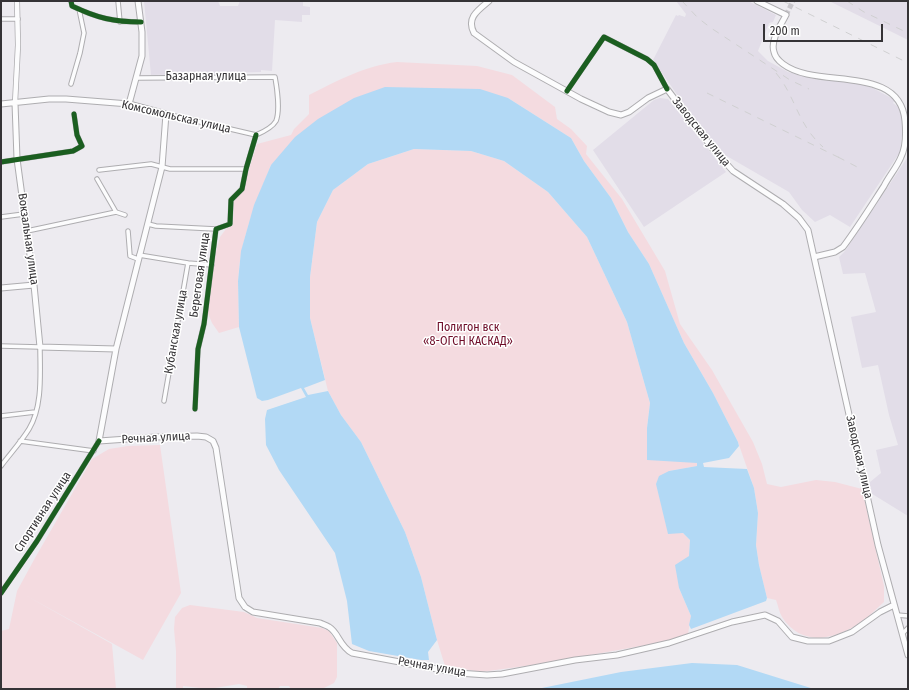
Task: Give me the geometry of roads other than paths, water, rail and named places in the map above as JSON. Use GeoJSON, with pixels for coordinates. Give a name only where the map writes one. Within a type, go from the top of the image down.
{"type":"FeatureCollection","features":[{"type":"Feature","properties":{"kind":"main road"},"geometry":{"type":"LineString","coordinates":[[129,104],[142,56],[141,22],[138,1]]}},
{"type":"Feature","properties":{"kind":"main road"},"geometry":{"type":"LineString","coordinates":[[488,1],[472,18],[471,27],[474,33],[514,62],[596,106],[621,115],[648,98],[667,89]]}},
{"type":"Feature","properties":{"kind":"main road"},"geometry":{"type":"LineString","coordinates":[[757,1],[786,15],[773,45],[774,52],[778,59],[793,70],[811,76],[853,79],[875,84],[893,94],[899,100],[905,115],[905,139],[902,153],[878,195],[843,247],[835,252],[814,257]]}},
{"type":"Feature","properties":{"kind":"main road","name":"Заводская улица"},"geometry":{"type":"LineString","coordinates":[[667,89],[713,149],[733,171],[783,204],[800,218],[808,230],[878,545],[908,655]]}},
{"type":"Feature","properties":{"kind":"main road","name":"Комсомольская улица"},"geometry":{"type":"LineString","coordinates":[[1,104],[49,99],[129,104],[166,114]]}},
{"type":"Feature","properties":{"kind":"main road","name":"Вокзальная улица"},"geometry":{"type":"LineString","coordinates":[[15,103],[17,159],[34,285],[40,347]]}},
{"type":"Feature","properties":{"kind":"main road","name":"Спортивная улица"},"geometry":{"type":"LineString","coordinates":[[99,441],[116,349],[162,167],[166,114]]}},
{"type":"Feature","properties":{"kind":"main road"},"geometry":{"type":"LineString","coordinates":[[1,288],[34,285]]}},
{"type":"Feature","properties":{"kind":"main road"},"geometry":{"type":"LineString","coordinates":[[40,347],[116,349]]}},
{"type":"Feature","properties":{"kind":"main road","name":"Речная улица"},"geometry":{"type":"LineString","coordinates":[[99,441],[197,436],[206,437],[212,441],[216,448],[239,598],[245,607],[253,612],[320,623],[329,627],[335,633],[344,649],[352,653],[458,673],[486,675],[502,674],[575,660],[617,655],[669,643],[732,622],[765,615],[778,621],[792,637],[808,641],[829,641],[852,632],[880,612],[894,606]]}},
{"type":"Feature","properties":{"kind":"street","name":"Вокзальная улица"},"geometry":{"type":"LineString","coordinates":[[15,103],[18,52],[17,1]]}},
{"type":"Feature","properties":{"kind":"street"},"geometry":{"type":"LineString","coordinates":[[71,1],[72,6],[104,19],[120,22],[141,22]]}},
{"type":"Feature","properties":{"kind":"street"},"geometry":{"type":"LineString","coordinates":[[118,1],[120,22]]}},
{"type":"Feature","properties":{"kind":"street"},"geometry":{"type":"LineString","coordinates":[[71,84],[84,33],[79,9]]}},
{"type":"Feature","properties":{"kind":"street"},"geometry":{"type":"LineString","coordinates":[[1,19],[18,20]]}},
{"type":"Feature","properties":{"kind":"street"},"geometry":{"type":"LineString","coordinates":[[567,90],[604,36],[647,59],[654,65],[667,89]]}},
{"type":"Feature","properties":{"kind":"street","name":"Базарная улица"},"geometry":{"type":"LineString","coordinates":[[137,78],[275,77],[278,97],[276,120],[269,128],[256,135]]}},
{"type":"Feature","properties":{"kind":"street"},"geometry":{"type":"LineString","coordinates":[[1,162],[73,151],[82,146],[77,135],[74,114]]}},
{"type":"Feature","properties":{"kind":"street","name":"Комсомольская улица"},"geometry":{"type":"LineString","coordinates":[[166,114],[256,135]]}},
{"type":"Feature","properties":{"kind":"street","name":"Береговая улица"},"geometry":{"type":"LineString","coordinates":[[195,408],[198,349],[204,324],[216,229],[230,224],[232,200],[242,189],[256,135]]}},
{"type":"Feature","properties":{"kind":"street"},"geometry":{"type":"LineString","coordinates":[[99,170],[151,164],[170,169],[246,169]]}},
{"type":"Feature","properties":{"kind":"street"},"geometry":{"type":"LineString","coordinates":[[97,179],[116,212]]}},
{"type":"Feature","properties":{"kind":"street"},"geometry":{"type":"LineString","coordinates":[[26,231],[116,212],[124,215]]}},
{"type":"Feature","properties":{"kind":"street"},"geometry":{"type":"LineString","coordinates":[[1,217],[24,214]]}},
{"type":"Feature","properties":{"kind":"street"},"geometry":{"type":"LineString","coordinates":[[148,224],[156,226],[216,229]]}},
{"type":"Feature","properties":{"kind":"street"},"geometry":{"type":"LineString","coordinates":[[128,231],[130,256],[188,263],[212,264]]}},
{"type":"Feature","properties":{"kind":"street","name":"Кубанская улица"},"geometry":{"type":"LineString","coordinates":[[164,401],[188,263]]}},
{"type":"Feature","properties":{"kind":"street"},"geometry":{"type":"LineString","coordinates":[[1,346],[40,347]]}},
{"type":"Feature","properties":{"kind":"street","name":"Вокзальная улица"},"geometry":{"type":"LineString","coordinates":[[1,466],[30,428],[35,412],[40,378],[40,347]]}},
{"type":"Feature","properties":{"kind":"street"},"geometry":{"type":"LineString","coordinates":[[1,416],[35,412]]}},
{"type":"Feature","properties":{"kind":"street"},"geometry":{"type":"LineString","coordinates":[[20,441],[94,451]]}},
{"type":"Feature","properties":{"kind":"street","name":"Спортивная улица"},"geometry":{"type":"LineString","coordinates":[[1,593],[36,541],[99,441]]}},
{"type":"Feature","properties":{"kind":"street"},"geometry":{"type":"LineString","coordinates":[[897,615],[908,616]]}},
{"type":"Feature","properties":{"kind":"street"},"geometry":{"type":"LineString","coordinates":[[902,634],[908,628]]}},
{"type":"Feature","properties":{"kind":"water"},"geometry":{"type":"Polygon","coordinates":[[[385,87],[480,89],[508,98],[571,138],[584,161],[611,198],[628,232],[649,264],[684,343],[713,393],[738,442],[739,446],[729,458],[703,463],[704,467],[747,469],[754,488],[758,513],[756,545],[767,598],[766,601],[691,629],[689,625],[691,616],[679,588],[675,565],[689,556],[690,540],[683,533],[668,534],[656,484],[659,476],[669,471],[697,466],[697,463],[647,460],[647,428],[650,403],[627,322],[587,237],[548,192],[504,161],[471,151],[414,149],[368,164],[333,190],[317,222],[310,277],[310,318],[325,380],[304,388],[308,395],[328,391],[341,415],[361,442],[405,532],[421,577],[437,640],[428,652],[429,660],[369,651],[352,644],[347,601],[335,553],[279,470],[266,445],[265,419],[267,410],[306,397],[301,388],[268,400],[262,401],[257,398],[239,327],[238,281],[241,251],[254,205],[271,165],[295,137],[318,119],[354,98],[385,87]]]}},
{"type":"Feature","properties":{"kind":"water"},"geometry":{"type":"Polygon","coordinates":[[[692,663],[737,665],[814,689],[537,689],[621,672],[692,663]]]}},
{"type":"Feature","properties":{"kind":"tunnel"},"geometry":{"type":"LineString","coordinates":[[786,15],[793,1]]}},
{"type":"Feature","properties":{"kind":"railway"},"geometry":{"type":"LineString","coordinates":[[682,1],[698,18],[711,28],[790,80],[809,89]]}},
{"type":"Feature","properties":{"kind":"railway"},"geometry":{"type":"LineString","coordinates":[[783,1],[908,63]]}},
{"type":"Feature","properties":{"kind":"railway"},"geometry":{"type":"LineString","coordinates":[[847,1],[864,12],[908,33]]}},
{"type":"Feature","properties":{"kind":"railway"},"geometry":{"type":"LineString","coordinates":[[776,73],[788,91],[802,120],[814,138],[823,147]]}},
{"type":"Feature","properties":{"kind":"railway"},"geometry":{"type":"LineString","coordinates":[[707,93],[842,159]]}},
{"type":"Feature","properties":{"kind":"railway"},"geometry":{"type":"LineString","coordinates":[[838,157],[861,169]]}},
{"type":"Feature","properties":{"kind":"park label","name":"Полигон вск «8-ОГСН КАСКАД»"},"geometry":{"type":"Point","coordinates":[468,335]}}]}
